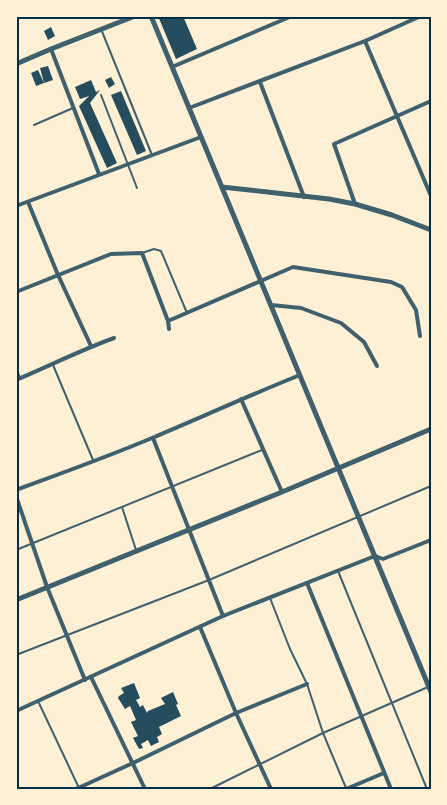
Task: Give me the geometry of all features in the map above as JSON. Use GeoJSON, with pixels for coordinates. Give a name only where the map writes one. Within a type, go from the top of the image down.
{"type":"FeatureCollection","features":[{"type":"Feature","properties":{"kind":"street"},"geometry":{"type":"LineString","coordinates":[[16,64],[135,16]]}},
{"type":"Feature","properties":{"kind":"street"},"geometry":{"type":"LineString","coordinates":[[151,16],[430,688]]}},
{"type":"Feature","properties":{"kind":"street"},"geometry":{"type":"LineString","coordinates":[[172,67],[292,16]]}},
{"type":"Feature","properties":{"kind":"street"},"geometry":{"type":"LineString","coordinates":[[189,108],[365,42],[421,16]]}},
{"type":"Feature","properties":{"kind":"street"},"geometry":{"type":"LineString","coordinates":[[365,42],[431,196]]}},
{"type":"Feature","properties":{"kind":"street"},"geometry":{"type":"LineString","coordinates":[[51,49],[99,174]]}},
{"type":"Feature","properties":{"kind":"street"},"geometry":{"type":"LineString","coordinates":[[260,82],[304,197]]}},
{"type":"Feature","properties":{"kind":"street"},"geometry":{"type":"LineString","coordinates":[[355,204],[334,144],[431,101]]}},
{"type":"Feature","properties":{"kind":"street"},"geometry":{"type":"LineString","coordinates":[[16,206],[201,137]]}},
{"type":"Feature","properties":{"kind":"street"},"geometry":{"type":"LineString","coordinates":[[222,187],[329,199],[355,204],[431,230]]}},
{"type":"Feature","properties":{"kind":"street"},"geometry":{"type":"LineString","coordinates":[[28,202],[58,275],[91,346]]}},
{"type":"Feature","properties":{"kind":"street"},"geometry":{"type":"LineString","coordinates":[[16,292],[111,254],[142,253],[168,321],[169,329]]}},
{"type":"Feature","properties":{"kind":"street"},"geometry":{"type":"LineString","coordinates":[[168,321],[293,267],[391,282],[402,287],[416,310],[420,336]]}},
{"type":"Feature","properties":{"kind":"street"},"geometry":{"type":"LineString","coordinates":[[271,305],[300,308],[341,324],[364,342],[377,366]]}},
{"type":"Feature","properties":{"kind":"street"},"geometry":{"type":"LineString","coordinates":[[16,370],[18,379],[53,365],[91,346],[114,338]]}},
{"type":"Feature","properties":{"kind":"street"},"geometry":{"type":"LineString","coordinates":[[16,490],[94,462],[300,375]]}},
{"type":"Feature","properties":{"kind":"street"},"geometry":{"type":"LineString","coordinates":[[241,399],[282,492]]}},
{"type":"Feature","properties":{"kind":"street"},"geometry":{"type":"LineString","coordinates":[[16,600],[282,492],[431,428]]}},
{"type":"Feature","properties":{"kind":"street"},"geometry":{"type":"LineString","coordinates":[[153,438],[223,616]]}},
{"type":"Feature","properties":{"kind":"street"},"geometry":{"type":"LineString","coordinates":[[16,496],[47,587],[85,680]]}},
{"type":"Feature","properties":{"kind":"street"},"geometry":{"type":"LineString","coordinates":[[16,712],[223,616],[375,556],[384,559],[431,540]]}},
{"type":"Feature","properties":{"kind":"street"},"geometry":{"type":"LineString","coordinates":[[307,583],[391,789]]}},
{"type":"Feature","properties":{"kind":"street"},"geometry":{"type":"LineString","coordinates":[[200,627],[236,713],[271,789]]}},
{"type":"Feature","properties":{"kind":"street"},"geometry":{"type":"LineString","coordinates":[[91,677],[145,789]]}},
{"type":"Feature","properties":{"kind":"street"},"geometry":{"type":"LineString","coordinates":[[77,788],[236,713],[307,684]]}},
{"type":"Feature","properties":{"kind":"street"},"geometry":{"type":"LineString","coordinates":[[346,789],[384,773]]}},
{"type":"Feature","properties":{"kind":"lane"},"geometry":{"type":"LineString","coordinates":[[101,30],[152,155]]}},
{"type":"Feature","properties":{"kind":"lane"},"geometry":{"type":"LineString","coordinates":[[101,95],[137,188]]}},
{"type":"Feature","properties":{"kind":"lane"},"geometry":{"type":"LineString","coordinates":[[34,125],[74,108]]}},
{"type":"Feature","properties":{"kind":"lane"},"geometry":{"type":"LineString","coordinates":[[142,253],[154,249],[161,251],[187,313]]}},
{"type":"Feature","properties":{"kind":"lane"},"geometry":{"type":"LineString","coordinates":[[53,365],[94,462]]}},
{"type":"Feature","properties":{"kind":"lane"},"geometry":{"type":"LineString","coordinates":[[16,550],[262,450]]}},
{"type":"Feature","properties":{"kind":"lane"},"geometry":{"type":"LineString","coordinates":[[16,655],[209,580],[431,486]]}},
{"type":"Feature","properties":{"kind":"lane"},"geometry":{"type":"LineString","coordinates":[[122,506],[136,551]]}},
{"type":"Feature","properties":{"kind":"lane"},"geometry":{"type":"LineString","coordinates":[[338,571],[427,789]]}},
{"type":"Feature","properties":{"kind":"lane"},"geometry":{"type":"LineString","coordinates":[[270,598],[290,649],[307,684],[323,733],[346,789]]}},
{"type":"Feature","properties":{"kind":"lane"},"geometry":{"type":"LineString","coordinates":[[210,789],[323,733],[391,702],[430,688]]}},
{"type":"Feature","properties":{"kind":"lane"},"geometry":{"type":"LineString","coordinates":[[38,702],[77,788]]}},
{"type":"Feature","properties":{"kind":"building"},"geometry":{"type":"Polygon","coordinates":[[[158,16],[183,16],[197,49],[176,59],[158,16]]]}},
{"type":"Feature","properties":{"kind":"building"},"geometry":{"type":"Polygon","coordinates":[[[51,27],[55,36],[48,40],[44,31],[51,27]]]}},
{"type":"Feature","properties":{"kind":"building"},"geometry":{"type":"Polygon","coordinates":[[[48,66],[53,80],[44,83],[40,68],[48,66]]]}},
{"type":"Feature","properties":{"kind":"building"},"geometry":{"type":"Polygon","coordinates":[[[38,70],[44,83],[36,86],[31,73],[38,70]]]}},
{"type":"Feature","properties":{"kind":"building"},"geometry":{"type":"Polygon","coordinates":[[[111,77],[115,84],[109,88],[105,80],[111,77]]]}},
{"type":"Feature","properties":{"kind":"building"},"geometry":{"type":"Polygon","coordinates":[[[91,80],[96,92],[100,90],[90,103],[117,163],[107,168],[79,106],[89,96],[80,99],[75,87],[91,80]]]}},
{"type":"Feature","properties":{"kind":"building"},"geometry":{"type":"Polygon","coordinates":[[[121,91],[146,151],[137,155],[111,95],[121,91]]]}},
{"type":"Feature","properties":{"kind":"building"},"geometry":{"type":"Polygon","coordinates":[[[134,683],[140,698],[136,700],[140,707],[143,705],[147,713],[165,704],[161,698],[173,692],[181,716],[159,727],[162,734],[157,737],[159,742],[151,746],[148,740],[141,744],[143,748],[139,749],[133,738],[138,736],[131,722],[136,720],[130,706],[125,709],[118,698],[124,693],[121,688],[134,683]]]}}]}
